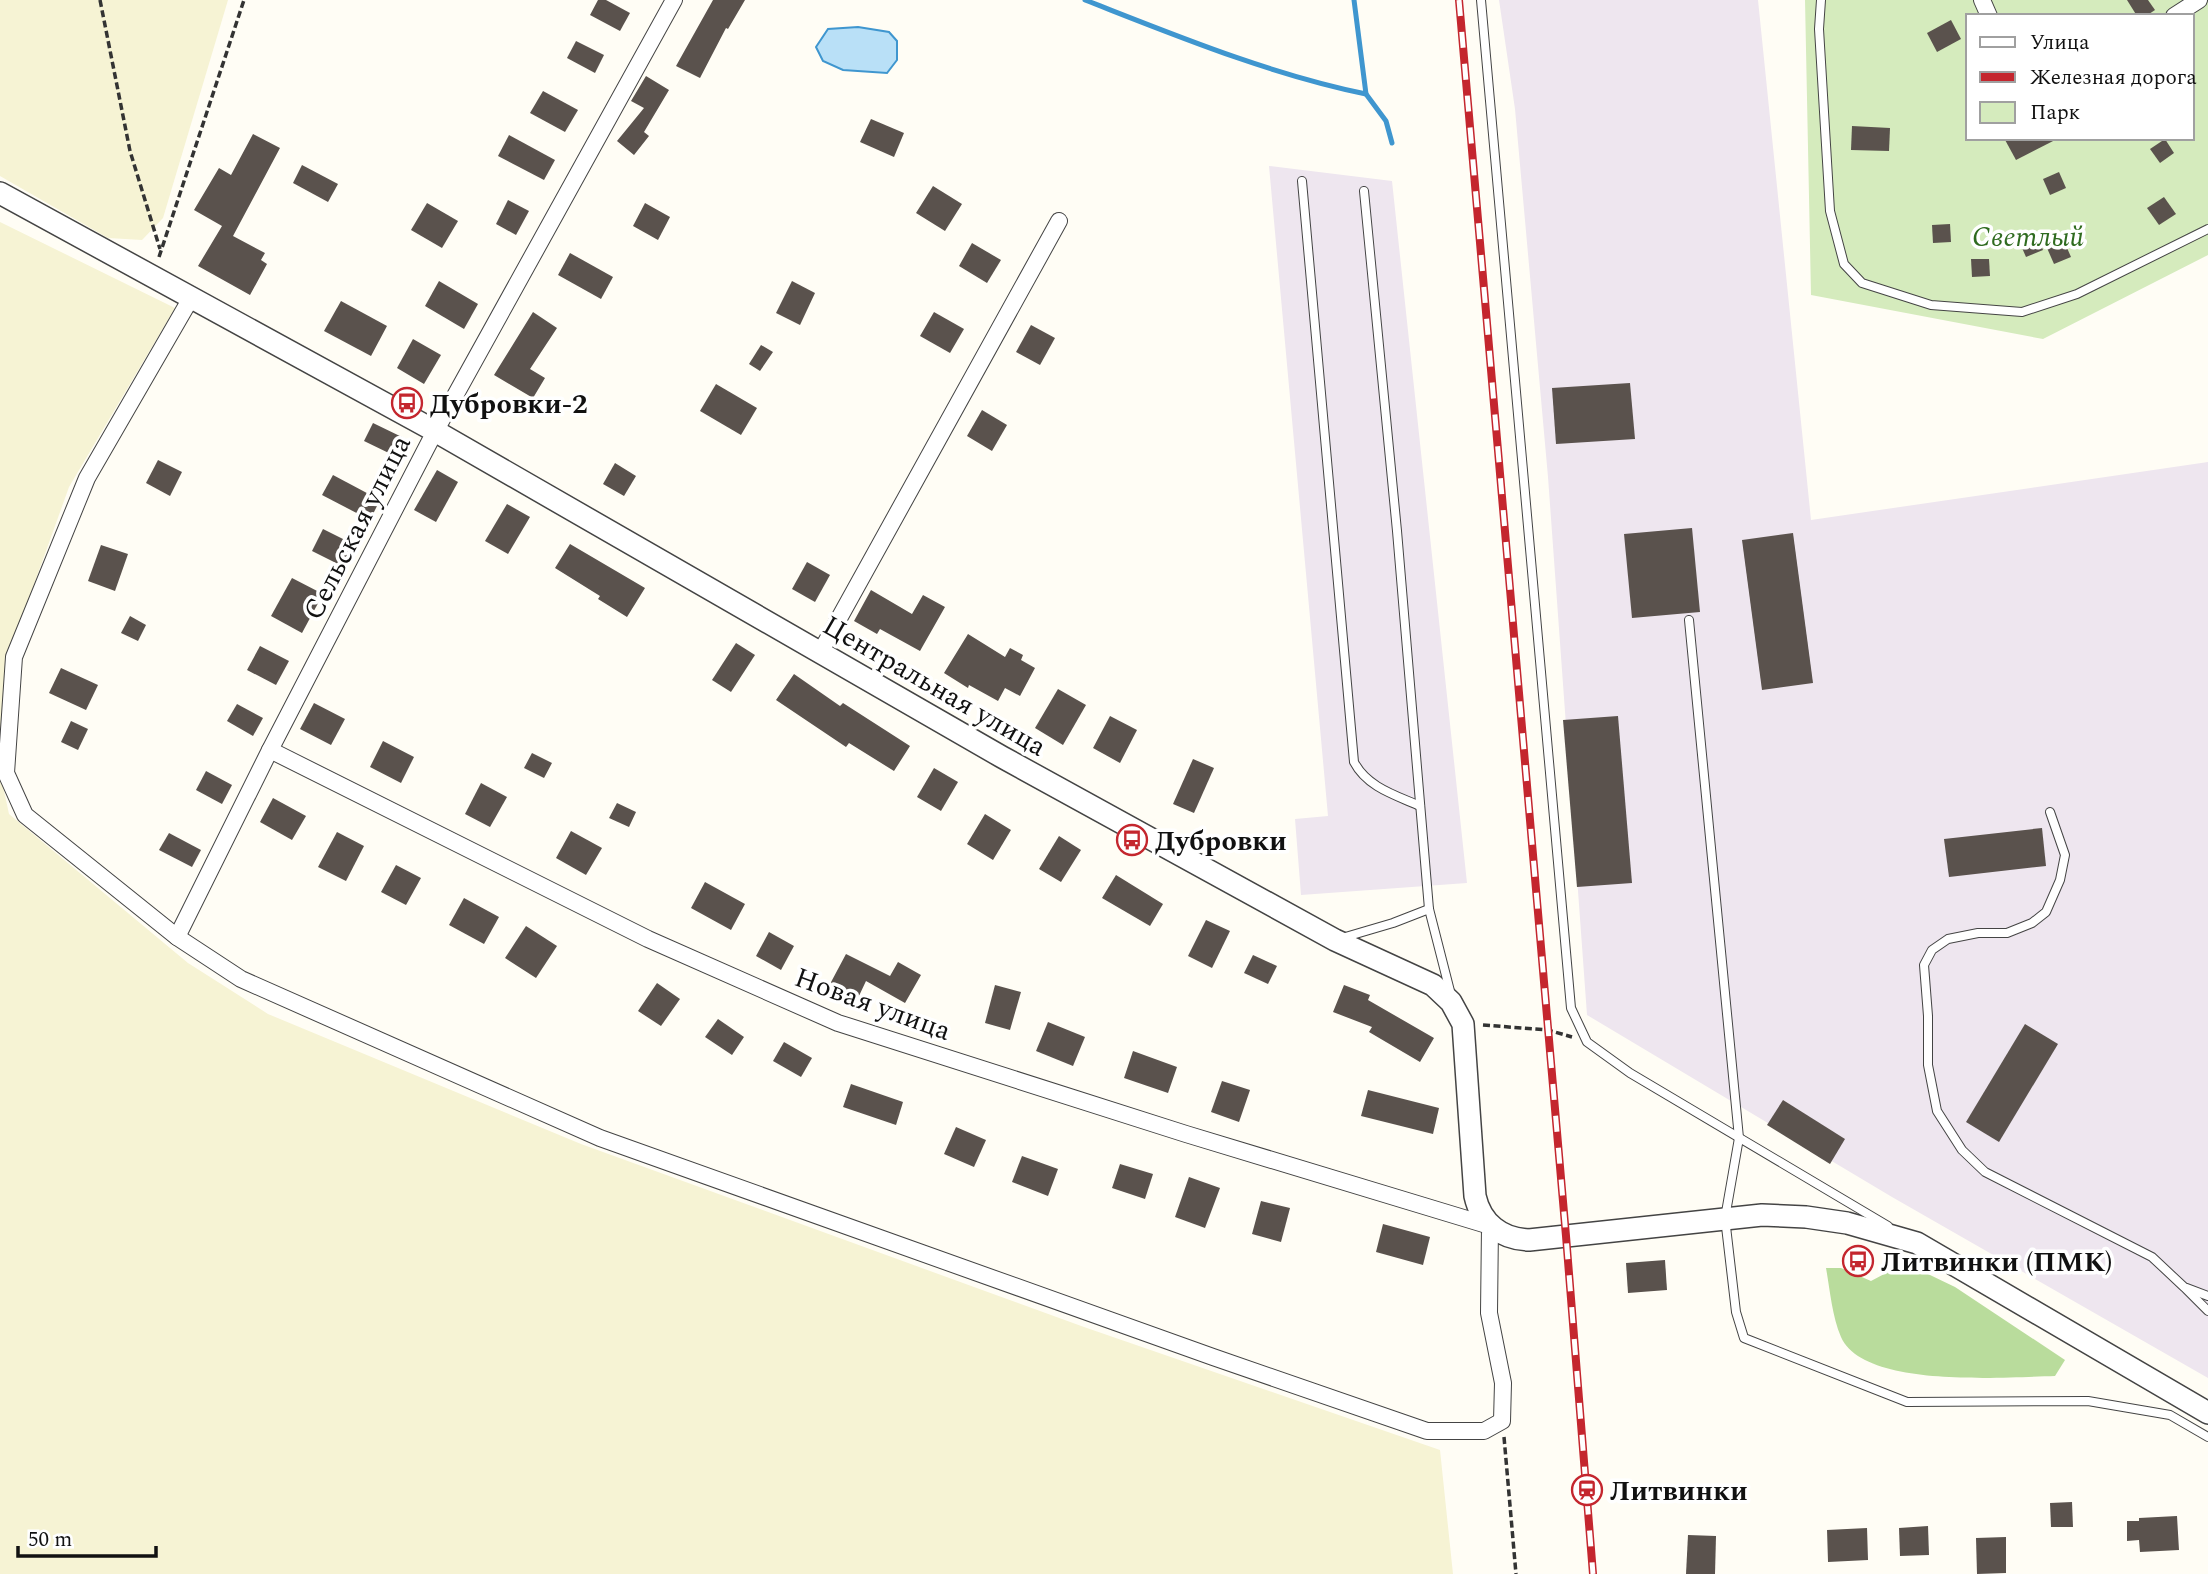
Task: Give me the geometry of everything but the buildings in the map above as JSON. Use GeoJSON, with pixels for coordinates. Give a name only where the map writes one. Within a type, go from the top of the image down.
{"type":"FeatureCollection","features":[{"type":"Feature","properties":{"kind":"street","name":"Сельская улица"},"geometry":{"type":"LineString","coordinates":[[177,937],[270,750],[436,431],[674,0]]}},
{"type":"Feature","properties":{"kind":"street"},"geometry":{"type":"LineString","coordinates":[[2177,14],[2199,0]]}},
{"type":"Feature","properties":{"kind":"street","name":"Центральная улица"},"geometry":{"type":"LineString","coordinates":[[0,193],[436,431],[1002,757],[1335,940],[1429,983],[1454,1005]]}},
{"type":"Feature","properties":{"kind":"street"},"geometry":{"type":"LineString","coordinates":[[821,651],[1059,221]]}},
{"type":"Feature","properties":{"kind":"street"},"geometry":{"type":"LineString","coordinates":[[191,298],[87,478],[14,657],[6,773],[25,815],[177,937],[241,979],[600,1138],[1427,1431],[1485,1431],[1502,1421],[1503,1383],[1489,1313],[1490,1226]]}},
{"type":"Feature","properties":{"kind":"street","name":"Новая улица"},"geometry":{"type":"LineString","coordinates":[[270,750],[648,939],[838,1023],[1186,1134],[1490,1226]]}},
{"type":"Feature","properties":{"kind":"street"},"geometry":{"type":"LineString","coordinates":[[1454,1005],[1465,1037],[1475,1196],[1481,1214],[1490,1226],[1512,1238],[1530,1240],[1762,1215],[1847,1223],[1917,1243],[2208,1413]]}},
{"type":"Feature","properties":{"kind":"lane"},"geometry":{"type":"LineString","coordinates":[[1481,0],[1571,1009],[1587,1042],[1630,1073],[1917,1243]]}},
{"type":"Feature","properties":{"kind":"lane"},"geometry":{"type":"LineString","coordinates":[[1821,0],[1819,29],[1830,211],[1844,264],[1862,283],[1931,305],[2022,312],[2077,294],[2208,229]]}},
{"type":"Feature","properties":{"kind":"lane"},"geometry":{"type":"LineString","coordinates":[[1302,181],[1354,762],[1360,774],[1375,786],[1420,806]]}},
{"type":"Feature","properties":{"kind":"lane"},"geometry":{"type":"LineString","coordinates":[[1364,191],[1397,531],[1429,909],[1454,1005]]}},
{"type":"Feature","properties":{"kind":"lane"},"geometry":{"type":"LineString","coordinates":[[1689,620],[1739,1138],[1725,1219],[1735,1312],[1744,1338],[1907,1402],[2088,1401],[2170,1415],[2208,1437]]}},
{"type":"Feature","properties":{"kind":"lane"},"geometry":{"type":"LineString","coordinates":[[2050,812],[2065,855],[2060,880],[2046,912],[2032,923],[2007,933],[1978,933],[1948,939],[1932,950],[1924,965],[1928,1065],[1937,1111],[1962,1150],[1985,1172],[2152,1256],[2208,1311]]}},
{"type":"Feature","properties":{"kind":"lane"},"geometry":{"type":"LineString","coordinates":[[1335,940],[1429,909]]}},
{"type":"Feature","properties":{"kind":"lane"},"geometry":{"type":"LineString","coordinates":[[2184,1287],[2208,1296]]}},
{"type":"Feature","properties":{"kind":"path"},"geometry":{"type":"LineString","coordinates":[[100,0],[130,151],[161,251]]}},
{"type":"Feature","properties":{"kind":"path"},"geometry":{"type":"LineString","coordinates":[[152,278],[244,0]]}},
{"type":"Feature","properties":{"kind":"path"},"geometry":{"type":"LineString","coordinates":[[1454,1005],[1482,1025],[1548,1030],[1587,1042]]}},
{"type":"Feature","properties":{"kind":"path"},"geometry":{"type":"LineString","coordinates":[[1502,1421],[1516,1574]]}},
{"type":"Feature","properties":{"kind":"shaded area"},"geometry":{"type":"Polygon","coordinates":[[[0,0],[228,0],[163,218],[142,240],[108,238],[0,176],[0,0]]]}},
{"type":"Feature","properties":{"kind":"shaded area"},"geometry":{"type":"Polygon","coordinates":[[[1499,0],[1758,0],[1811,520],[2208,462],[2208,1378],[1892,1197],[1587,1015],[1548,477],[1515,109],[1499,0]]]}},
{"type":"Feature","properties":{"kind":"shaded area"},"geometry":{"type":"Polygon","coordinates":[[[1269,166],[1392,181],[1467,883],[1301,895],[1295,819],[1328,816],[1269,166]]]}},
{"type":"Feature","properties":{"kind":"shaded area"},"geometry":{"type":"Polygon","coordinates":[[[0,222],[175,308],[69,487],[9,654],[0,770],[0,222]]]}},
{"type":"Feature","properties":{"kind":"shaded area"},"geometry":{"type":"Polygon","coordinates":[[[0,772],[9,814],[188,963],[268,1014],[581,1144],[1084,1327],[1440,1450],[1453,1574],[0,1574],[0,772]]]}},
{"type":"Feature","properties":{"kind":"green space","name":"Светлый"},"geometry":{"type":"Polygon","coordinates":[[[1805,0],[2208,0],[2208,255],[2043,339],[1811,295],[1805,0]]]}},
{"type":"Feature","properties":{"kind":"green space"},"geometry":{"type":"Polygon","coordinates":[[[1905,1263],[1955,1287],[2065,1360],[2055,1376],[1938,1376],[1877,1365],[1855,1354],[1838,1329],[1826,1268],[1841,1268],[1871,1281],[1905,1263]]]}},
{"type":"Feature","properties":{"kind":"water"},"geometry":{"type":"Polygon","coordinates":[[[858,27],[889,32],[897,41],[897,60],[887,73],[843,70],[823,61],[816,47],[828,29],[858,27]]]}},
{"type":"Feature","properties":{"kind":"waterway"},"geometry":{"type":"LineString","coordinates":[[1085,0],[1259,65],[1366,94]]}},
{"type":"Feature","properties":{"kind":"waterway"},"geometry":{"type":"LineString","coordinates":[[1354,0],[1366,94],[1386,121],[1392,143]]}},
{"type":"Feature","properties":{"kind":"railway"},"geometry":{"type":"LineString","coordinates":[[1459,0],[1593,1574]]}},
{"type":"Feature","properties":{"kind":"place","name":"Дубровки-2"},"geometry":{"type":"Point","coordinates":[407,403]}},
{"type":"Feature","properties":{"kind":"place","name":"Дубровки"},"geometry":{"type":"Point","coordinates":[1132,840]}},
{"type":"Feature","properties":{"kind":"place","name":"Литвинки (ПМК)"},"geometry":{"type":"Point","coordinates":[1858,1261]}},
{"type":"Feature","properties":{"kind":"place","name":"Литвинки"},"geometry":{"type":"Point","coordinates":[1587,1490]}}]}
